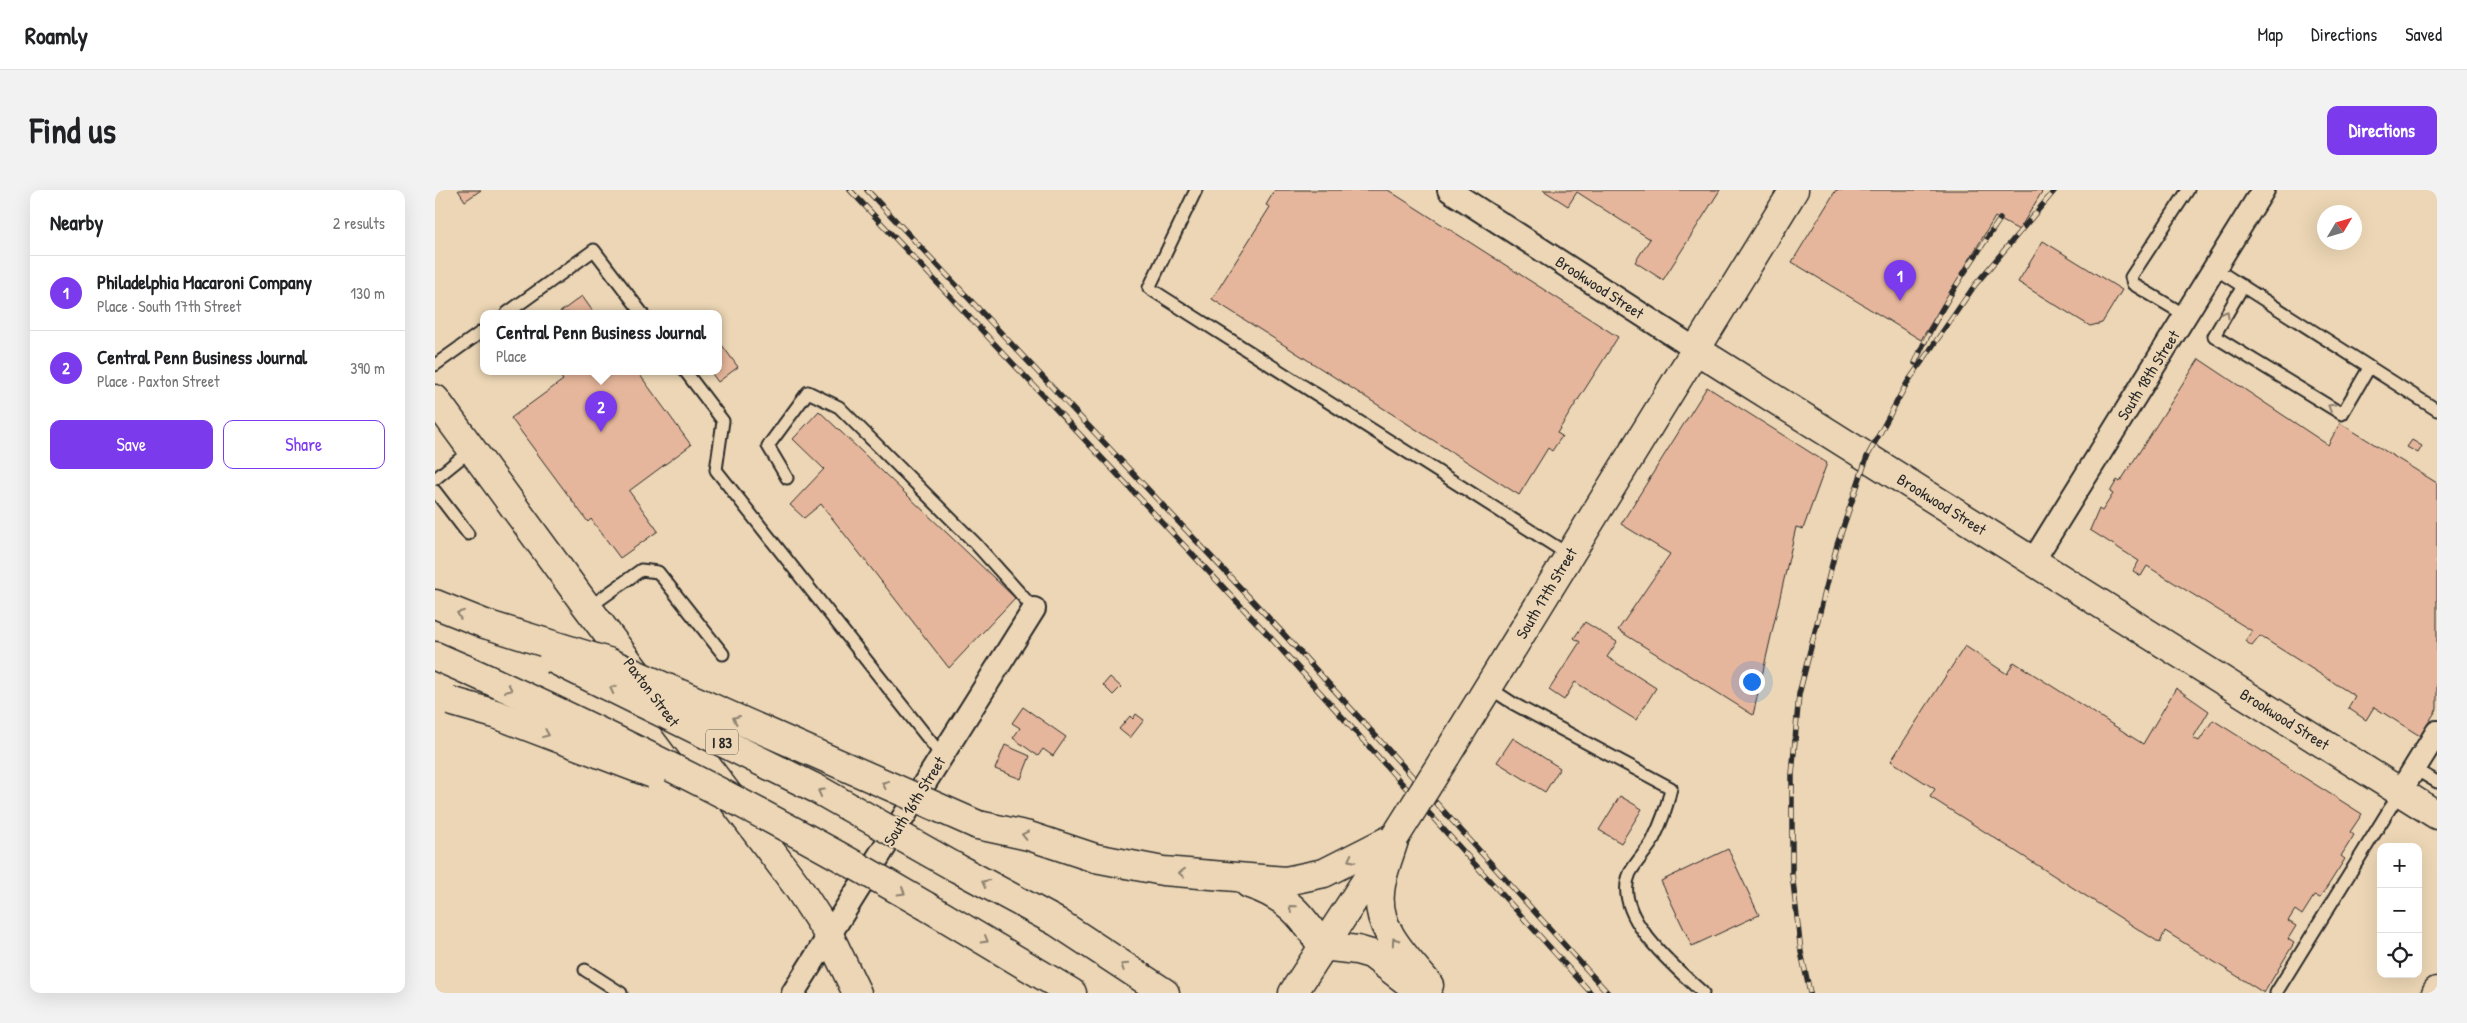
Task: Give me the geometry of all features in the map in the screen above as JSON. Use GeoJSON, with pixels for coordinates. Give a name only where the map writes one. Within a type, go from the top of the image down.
{"type":"FeatureCollection","features":[{"type":"Feature","properties":{"kind":"main road","name":"South 17th Street"},"geometry":{"type":"LineString","coordinates":[[1293,993],[1446,756],[1695,348],[1795,190]]}},
{"type":"Feature","properties":{"kind":"main road","name":"Brookwood Street"},"geometry":{"type":"LineString","coordinates":[[1695,348],[2437,815]]}},
{"type":"Feature","properties":{"kind":"main road","name":"Paxton Street"},"geometry":{"type":"LineString","coordinates":[[435,399],[588,608],[797,886],[829,934],[857,993]]}},
{"type":"Feature","properties":{"kind":"main road","name":"I 83"},"geometry":{"type":"LineString","coordinates":[[435,604],[485,624],[817,789],[1057,922],[1165,993]]}},
{"type":"Feature","properties":{"kind":"main road"},"geometry":{"type":"LineString","coordinates":[[485,624],[608,662],[978,825],[1029,836],[1095,858],[1163,871],[1286,881],[1324,873],[1395,837]]}},
{"type":"Feature","properties":{"kind":"main road"},"geometry":{"type":"LineString","coordinates":[[435,656],[585,722],[864,870],[1071,993]]}},
{"type":"Feature","properties":{"kind":"main road"},"geometry":{"type":"LineString","coordinates":[[443,699],[495,714],[718,798],[864,870]]}},
{"type":"Feature","properties":{"kind":"main road"},"geometry":{"type":"LineString","coordinates":[[1395,837],[1380,892],[1380,914],[1392,939],[1435,993]]}},
{"type":"Feature","properties":{"kind":"main road"},"geometry":{"type":"LineString","coordinates":[[1231,878],[1263,889],[1292,906],[1304,919],[1322,946],[1357,950],[1371,954],[1422,993]]}},
{"type":"Feature","properties":{"kind":"street","name":"Brookwood Street"},"geometry":{"type":"LineString","coordinates":[[1449,190],[1695,348]]}},
{"type":"Feature","properties":{"kind":"street","name":"South 18th Street"},"geometry":{"type":"LineString","coordinates":[[2033,561],[2263,190]]}},
{"type":"Feature","properties":{"kind":"street","name":"South 16th Street"},"geometry":{"type":"LineString","coordinates":[[793,993],[1035,609]]}},
{"type":"Feature","properties":{"kind":"street"},"geometry":{"type":"LineString","coordinates":[[2400,792],[2437,732]]}},
{"type":"Feature","properties":{"kind":"lane"},"geometry":{"type":"LineString","coordinates":[[1196,190],[1149,288],[1569,555]]}},
{"type":"Feature","properties":{"kind":"lane"},"geometry":{"type":"LineString","coordinates":[[2185,315],[2133,284],[2131,277],[2187,190]]}},
{"type":"Feature","properties":{"kind":"lane"},"geometry":{"type":"LineString","coordinates":[[511,310],[594,250],[640,310]]}},
{"type":"Feature","properties":{"kind":"lane"},"geometry":{"type":"LineString","coordinates":[[2214,268],[2437,410]]}},
{"type":"Feature","properties":{"kind":"lane"},"geometry":{"type":"LineString","coordinates":[[2243,286],[2214,336],[2342,414],[2369,368]]}},
{"type":"Feature","properties":{"kind":"lane"},"geometry":{"type":"LineString","coordinates":[[435,365],[480,332]]}},
{"type":"Feature","properties":{"kind":"lane"},"geometry":{"type":"LineString","coordinates":[[688,375],[723,421],[716,470],[942,756]]}},
{"type":"Feature","properties":{"kind":"lane"},"geometry":{"type":"LineString","coordinates":[[787,478],[768,446],[808,392],[839,407],[975,543],[1035,609]]}},
{"type":"Feature","properties":{"kind":"lane"},"geometry":{"type":"LineString","coordinates":[[435,479],[472,449]]}},
{"type":"Feature","properties":{"kind":"lane"},"geometry":{"type":"LineString","coordinates":[[435,491],[468,534]]}},
{"type":"Feature","properties":{"kind":"lane"},"geometry":{"type":"LineString","coordinates":[[588,608],[641,570],[658,572],[723,654]]}},
{"type":"Feature","properties":{"kind":"lane"},"geometry":{"type":"LineString","coordinates":[[1488,687],[1514,704],[1671,788],[1666,812],[1651,842],[1629,875],[1627,905],[1638,924],[1659,952],[1703,993]]}},
{"type":"Feature","properties":{"kind":"lane"},"geometry":{"type":"LineString","coordinates":[[2415,769],[2437,782]]}},
{"type":"Feature","properties":{"kind":"lane"},"geometry":{"type":"LineString","coordinates":[[2276,993],[2400,792]]}},
{"type":"Feature","properties":{"kind":"lane"},"geometry":{"type":"LineString","coordinates":[[585,970],[621,993]]}},
{"type":"Feature","properties":{"kind":"building"},"geometry":{"type":"Polygon","coordinates":[[[458,190],[481,190],[465,201],[458,190]]]}},
{"type":"Feature","properties":{"kind":"building"},"geometry":{"type":"Polygon","coordinates":[[[1275,190],[1388,190],[1618,337],[1557,433],[1562,436],[1552,451],[1548,448],[1519,495],[1212,299],[1270,207],[1266,205],[1275,190]]]}},
{"type":"Feature","properties":{"kind":"building"},"geometry":{"type":"Polygon","coordinates":[[[1543,190],[1720,190],[1663,280],[1635,262],[1650,239],[1577,192],[1568,206],[1543,190]]]}},
{"type":"Feature","properties":{"kind":"building"},"geometry":{"type":"Polygon","coordinates":[[[1836,190],[2043,190],[2019,230],[1995,217],[1921,340],[1792,262],[1836,190]]]}},
{"type":"Feature","properties":{"kind":"building"},"geometry":{"type":"Polygon","coordinates":[[[2043,241],[2122,290],[2102,323],[2090,326],[2018,282],[2043,241]]]}},
{"type":"Feature","properties":{"kind":"building"},"geometry":{"type":"Polygon","coordinates":[[[582,296],[592,310],[563,310],[582,296]]]}},
{"type":"Feature","properties":{"kind":"building"},"geometry":{"type":"Polygon","coordinates":[[[722,345],[738,367],[718,382],[713,375],[722,375],[722,345]]]}},
{"type":"Feature","properties":{"kind":"building"},"geometry":{"type":"Polygon","coordinates":[[[2199,359],[2328,445],[2340,423],[2437,483],[2437,709],[2420,736],[2374,707],[2366,720],[2348,708],[2355,696],[2260,636],[2252,646],[2245,641],[2252,631],[2147,566],[2141,576],[2133,571],[2139,561],[2090,530],[2099,509],[2102,511],[2113,494],[2110,492],[2117,480],[2120,482],[2199,359]]]}},
{"type":"Feature","properties":{"kind":"building"},"geometry":{"type":"Polygon","coordinates":[[[559,375],[640,375],[691,445],[629,491],[658,531],[620,558],[591,519],[588,522],[511,418],[563,380],[559,375]]]}},
{"type":"Feature","properties":{"kind":"building"},"geometry":{"type":"Polygon","coordinates":[[[1707,387],[1827,463],[1803,529],[1796,527],[1753,715],[1618,630],[1670,554],[1621,524],[1707,387]]]}},
{"type":"Feature","properties":{"kind":"building"},"geometry":{"type":"Polygon","coordinates":[[[819,411],[1015,598],[949,668],[821,504],[804,518],[790,505],[824,469],[793,439],[819,411]]]}},
{"type":"Feature","properties":{"kind":"building"},"geometry":{"type":"Polygon","coordinates":[[[2412,440],[2422,446],[2418,453],[2407,447],[2412,440]]]}},
{"type":"Feature","properties":{"kind":"building"},"geometry":{"type":"Polygon","coordinates":[[[1585,622],[1617,642],[1607,657],[1656,688],[1636,720],[1575,682],[1564,700],[1549,690],[1580,642],[1574,638],[1585,622]]]}},
{"type":"Feature","properties":{"kind":"building"},"geometry":{"type":"Polygon","coordinates":[[[1965,646],[2007,674],[2014,662],[2143,744],[2176,688],[2209,711],[2193,738],[2199,741],[2213,720],[2362,814],[2350,832],[2354,835],[2341,856],[2345,859],[2320,898],[2314,896],[2302,915],[2295,910],[2288,921],[2296,926],[2288,939],[2294,943],[2264,993],[2165,931],[2160,943],[1930,797],[1935,789],[1891,761],[1965,646]]]}},
{"type":"Feature","properties":{"kind":"building"},"geometry":{"type":"Polygon","coordinates":[[[1110,677],[1121,687],[1113,695],[1103,685],[1110,677]]]}},
{"type":"Feature","properties":{"kind":"building"},"geometry":{"type":"Polygon","coordinates":[[[1023,707],[1066,737],[1053,756],[1043,749],[1038,756],[1013,738],[1020,728],[1012,723],[1023,707]]]}},
{"type":"Feature","properties":{"kind":"building"},"geometry":{"type":"Polygon","coordinates":[[[1136,714],[1144,720],[1130,738],[1119,729],[1130,716],[1133,719],[1136,714]]]}},
{"type":"Feature","properties":{"kind":"building"},"geometry":{"type":"Polygon","coordinates":[[[1513,738],[1560,768],[1545,792],[1497,762],[1513,738]]]}},
{"type":"Feature","properties":{"kind":"building"},"geometry":{"type":"Polygon","coordinates":[[[1005,745],[1030,756],[1021,779],[995,769],[1005,745]]]}},
{"type":"Feature","properties":{"kind":"building"},"geometry":{"type":"Polygon","coordinates":[[[1620,796],[1642,809],[1621,843],[1599,830],[1620,796]]]}},
{"type":"Feature","properties":{"kind":"building"},"geometry":{"type":"Polygon","coordinates":[[[1728,849],[1759,915],[1692,946],[1661,881],[1728,849]]]}},
{"type":"Feature","properties":{"kind":"railway"},"geometry":{"type":"LineString","coordinates":[[850,190],[1271,638],[1591,993]]}},
{"type":"Feature","properties":{"kind":"railway"},"geometry":{"type":"LineString","coordinates":[[867,190],[1280,630],[1608,993]]}},
{"type":"Feature","properties":{"kind":"railway"},"geometry":{"type":"LineString","coordinates":[[1810,993],[1801,952],[1792,873],[1792,775],[1799,694],[1837,545],[1867,457],[1907,383],[1975,285],[2055,190]]}},
{"type":"Feature","properties":{"kind":"railway"},"geometry":{"type":"LineString","coordinates":[[1915,363],[1943,307],[2000,219]]}},
{"type":"Feature","properties":{"kind":"place","name":"Philadelphia Macaroni Company"},"geometry":{"type":"Point","coordinates":[1900,301]}},
{"type":"Feature","properties":{"kind":"place","name":"Central Penn Business Journal"},"geometry":{"type":"Point","coordinates":[601,432]}}]}
